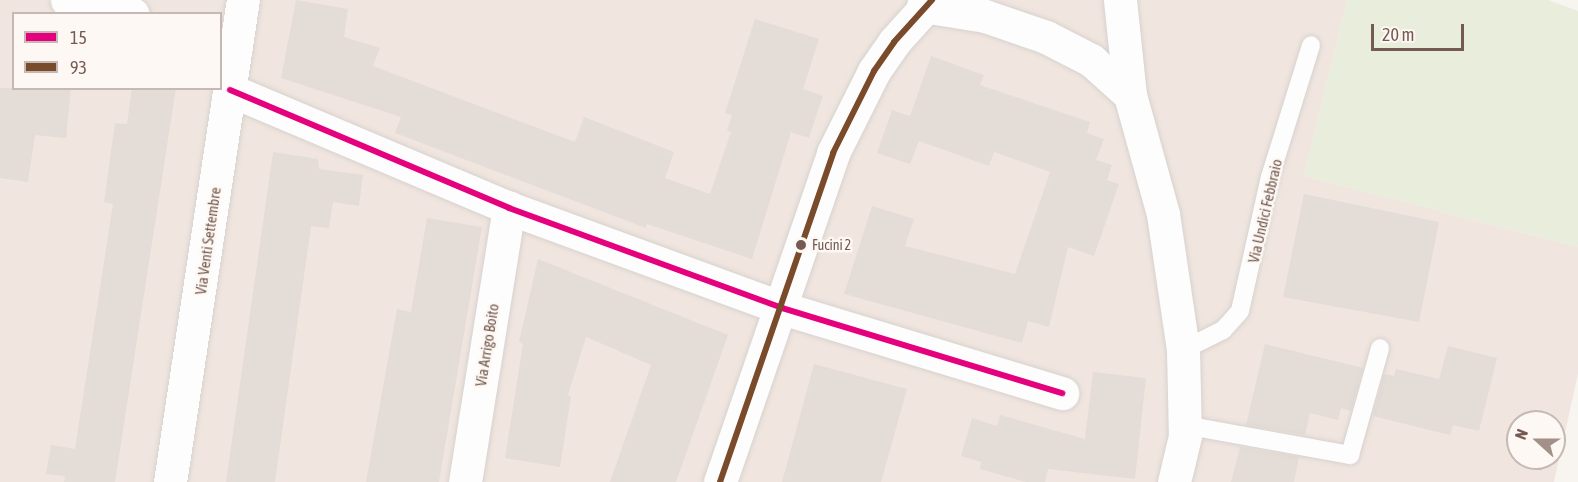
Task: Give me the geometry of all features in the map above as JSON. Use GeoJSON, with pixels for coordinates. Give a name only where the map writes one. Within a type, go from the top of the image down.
{"type":"FeatureCollection","features":[{"type":"Feature","properties":{"kind":"street"},"geometry":{"type":"LineString","coordinates":[[67,0],[124,12]]}},
{"type":"Feature","properties":{"kind":"street","name":"Via Venti Settembre"},"geometry":{"type":"LineString","coordinates":[[170,482],[230,90],[229,33],[243,0]]}},
{"type":"Feature","properties":{"kind":"street"},"geometry":{"type":"LineString","coordinates":[[1120,0],[1130,95],[1163,214],[1183,350],[1184,426],[1174,482]]}},
{"type":"Feature","properties":{"kind":"street"},"geometry":{"type":"LineString","coordinates":[[720,482],[782,308],[833,153],[874,71],[920,2],[985,16],[1046,37],[1091,60],[1130,95]]}},
{"type":"Feature","properties":{"kind":"street"},"geometry":{"type":"LineString","coordinates":[[230,90],[510,208],[782,308],[1062,393]]}},
{"type":"Feature","properties":{"kind":"street","name":"Via Arrigo Boito"},"geometry":{"type":"LineString","coordinates":[[465,482],[510,208]]}},
{"type":"Feature","properties":{"kind":"lane","name":"Via Undici Febbraio"},"geometry":{"type":"LineString","coordinates":[[1183,350],[1223,330],[1240,310],[1270,177],[1311,45]]}},
{"type":"Feature","properties":{"kind":"lane"},"geometry":{"type":"LineString","coordinates":[[1184,426],[1350,455],[1380,348]]}},
{"type":"Feature","properties":{"kind":"shaded area"},"geometry":{"type":"Polygon","coordinates":[[[0,0],[1347,0],[1304,176],[1578,247],[1578,374],[1566,428],[1566,410],[1506,410],[1506,470],[1557,470],[1554,482],[0,482],[0,0]]]}},
{"type":"Feature","properties":{"kind":"green space"},"geometry":{"type":"Polygon","coordinates":[[[1347,0],[1548,0],[1578,11],[1578,247],[1304,176],[1347,0]]]}},
{"type":"Feature","properties":{"kind":"building"},"geometry":{"type":"Polygon","coordinates":[[[296,0],[348,9],[344,37],[380,48],[373,66],[575,142],[584,117],[674,152],[665,178],[710,194],[731,132],[727,131],[732,115],[725,113],[755,19],[819,39],[803,89],[823,96],[809,138],[791,132],[752,259],[647,224],[646,228],[395,133],[401,117],[281,78],[296,0]]]}},
{"type":"Feature","properties":{"kind":"building"},"geometry":{"type":"Polygon","coordinates":[[[931,56],[984,75],[980,85],[1090,122],[1087,133],[1104,139],[1096,160],[1112,165],[1107,180],[1119,184],[1094,256],[1068,247],[1049,327],[1028,321],[1022,343],[844,294],[872,206],[914,219],[905,246],[1015,274],[1050,172],[994,152],[989,166],[919,141],[910,164],[877,153],[892,110],[910,116],[931,56]]]}},
{"type":"Feature","properties":{"kind":"building"},"geometry":{"type":"Polygon","coordinates":[[[0,88],[71,90],[66,138],[35,135],[28,182],[0,178],[0,88]]]}},
{"type":"Feature","properties":{"kind":"building"},"geometry":{"type":"Polygon","coordinates":[[[132,90],[176,90],[115,482],[64,482],[65,476],[46,474],[51,445],[75,449],[113,204],[104,202],[115,123],[127,124],[132,90]]]}},
{"type":"Feature","properties":{"kind":"building"},"geometry":{"type":"Polygon","coordinates":[[[273,152],[318,159],[319,169],[363,175],[359,206],[333,202],[329,228],[311,226],[275,482],[226,482],[273,152]]]}},
{"type":"Feature","properties":{"kind":"building"},"geometry":{"type":"Polygon","coordinates":[[[1304,194],[1439,222],[1419,322],[1283,297],[1304,194]]]}},
{"type":"Feature","properties":{"kind":"building"},"geometry":{"type":"Polygon","coordinates":[[[427,218],[482,227],[439,482],[366,482],[397,309],[411,312],[427,218]]]}},
{"type":"Feature","properties":{"kind":"building"},"geometry":{"type":"Polygon","coordinates":[[[538,259],[728,335],[676,482],[610,482],[651,365],[586,337],[568,395],[571,396],[560,467],[505,458],[523,344],[519,342],[538,259]]]}},
{"type":"Feature","properties":{"kind":"building"},"geometry":{"type":"Polygon","coordinates":[[[1265,344],[1363,368],[1351,411],[1341,408],[1338,420],[1310,413],[1305,435],[1246,425],[1265,344]]]}},
{"type":"Feature","properties":{"kind":"building"},"geometry":{"type":"Polygon","coordinates":[[[1448,346],[1497,358],[1479,431],[1453,425],[1450,435],[1373,416],[1384,374],[1394,376],[1396,369],[1439,379],[1448,346]]]}},
{"type":"Feature","properties":{"kind":"building"},"geometry":{"type":"Polygon","coordinates":[[[814,364],[907,389],[881,482],[782,482],[814,364]]]}},
{"type":"Feature","properties":{"kind":"building"},"geometry":{"type":"Polygon","coordinates":[[[1093,372],[1146,378],[1135,479],[1048,469],[1045,482],[1026,482],[980,469],[981,462],[961,456],[972,418],[997,426],[1000,415],[1085,439],[1093,372]]]}},
{"type":"Feature","properties":{"kind":"building"},"geometry":{"type":"Polygon","coordinates":[[[1240,447],[1299,457],[1294,482],[1231,482],[1240,447]]]}},
{"type":"Feature","properties":{"kind":"transit line","name":"93"},"geometry":{"type":"LineString","coordinates":[[720,482],[833,153],[874,71],[894,42],[932,0]]}},
{"type":"Feature","properties":{"kind":"transit line","name":"15"},"geometry":{"type":"LineString","coordinates":[[230,90],[509,208],[782,308],[1062,393]]}},
{"type":"Feature","properties":{"kind":"place","name":"Fucini 2"},"geometry":{"type":"Point","coordinates":[801,245]}}]}
